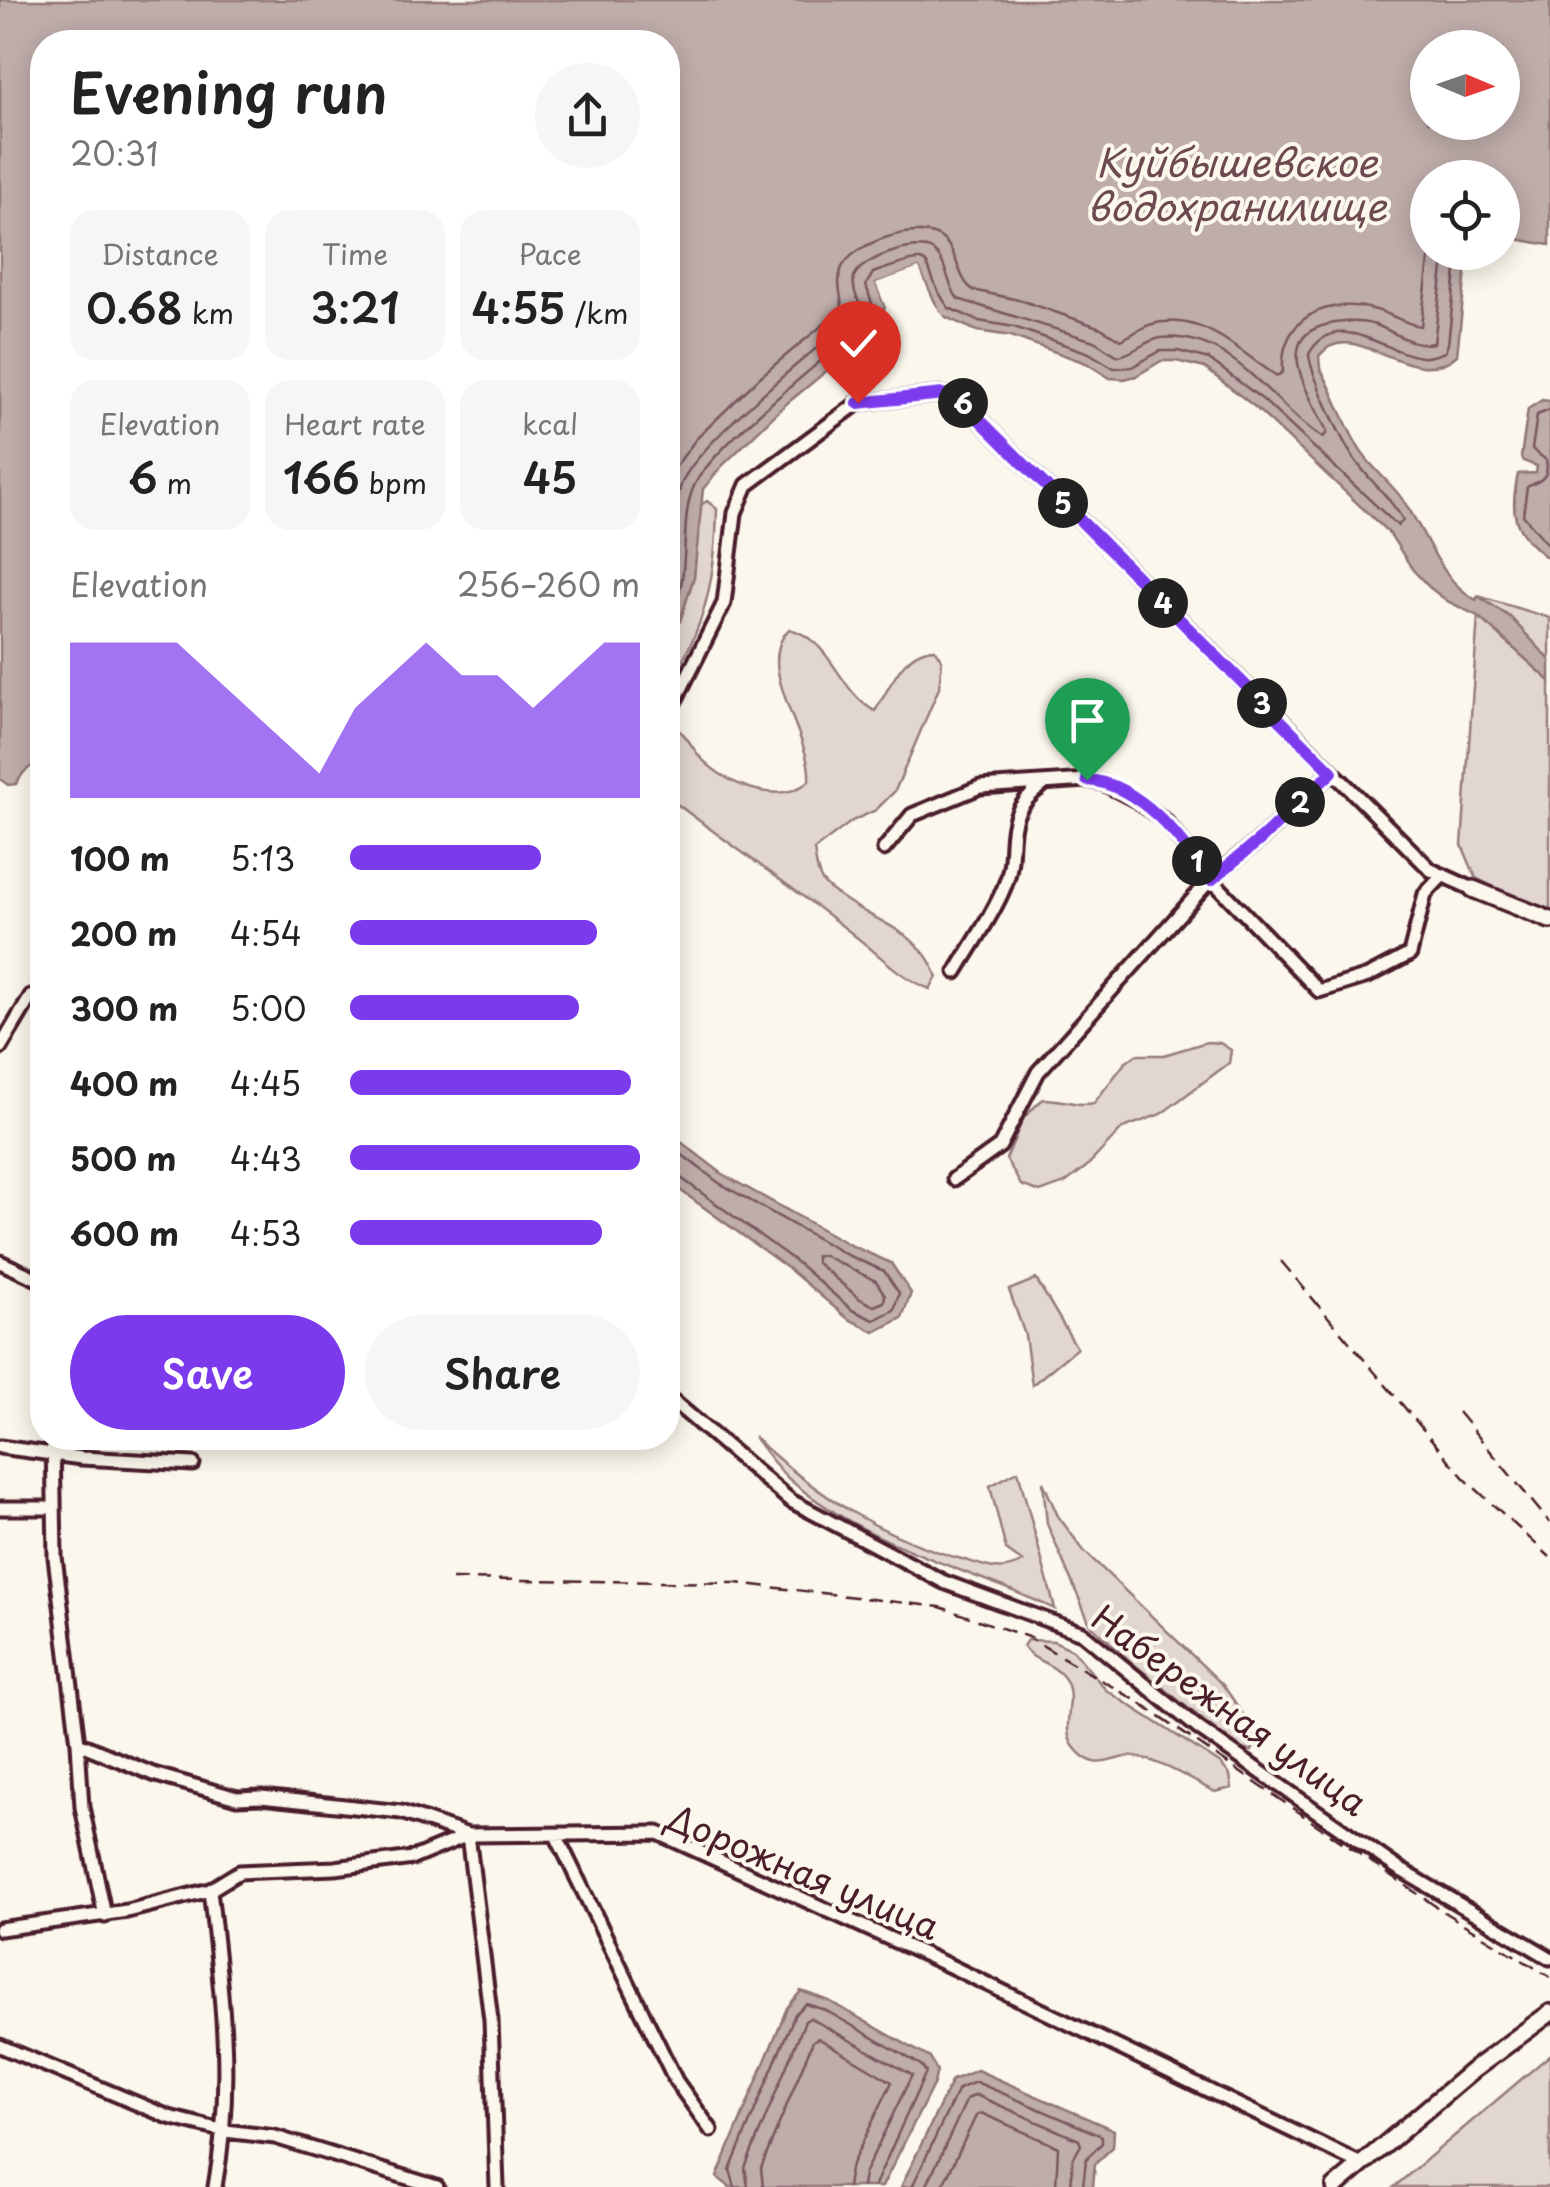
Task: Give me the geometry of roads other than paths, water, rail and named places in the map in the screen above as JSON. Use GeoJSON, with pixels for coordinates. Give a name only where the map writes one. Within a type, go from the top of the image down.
{"type":"FeatureCollection","features":[{"type":"Feature","properties":{"kind":"street"},"geometry":{"type":"LineString","coordinates":[[680,691],[724,603],[735,513],[748,484],[858,403],[943,394],[962,402],[1431,870],[1550,920]]}},
{"type":"Feature","properties":{"kind":"street"},"geometry":{"type":"LineString","coordinates":[[954,1178],[1000,1146],[1038,1072],[1211,880],[1332,772]]}},
{"type":"Feature","properties":{"kind":"street"},"geometry":{"type":"LineString","coordinates":[[884,849],[912,815],[964,793],[993,785],[1095,780],[1138,801],[1179,836],[1211,880],[1318,992],[1368,976],[1410,954],[1425,894],[1443,875]]}},
{"type":"Feature","properties":{"kind":"street"},"geometry":{"type":"LineString","coordinates":[[956,972],[1004,888],[1014,819],[1020,806],[1044,785]]}},
{"type":"Feature","properties":{"kind":"street"},"geometry":{"type":"LineString","coordinates":[[0,1047],[30,998]]}},
{"type":"Feature","properties":{"kind":"street"},"geometry":{"type":"LineString","coordinates":[[0,1262],[30,1276]]}},
{"type":"Feature","properties":{"kind":"street","name":"Набережная улица"},"geometry":{"type":"LineString","coordinates":[[680,1408],[790,1500],[944,1582],[1082,1633],[1198,1728],[1396,1867],[1550,1958]]}},
{"type":"Feature","properties":{"kind":"street"},"geometry":{"type":"LineString","coordinates":[[0,1447],[82,1458],[193,1464]]}},
{"type":"Feature","properties":{"kind":"street"},"geometry":{"type":"LineString","coordinates":[[53,1453],[55,1557],[82,1807],[106,1916]]}},
{"type":"Feature","properties":{"kind":"street"},"geometry":{"type":"LineString","coordinates":[[0,1508],[52,1508]]}},
{"type":"Feature","properties":{"kind":"street","name":"Дорожная улица"},"geometry":{"type":"LineString","coordinates":[[78,1743],[153,1774],[237,1798],[261,1797],[401,1812],[468,1835],[658,1833],[952,1967],[1361,2164]]}},
{"type":"Feature","properties":{"kind":"street"},"geometry":{"type":"LineString","coordinates":[[0,1929],[106,1916],[210,1890],[239,1872],[334,1868],[413,1858],[468,1835],[491,2020],[497,2187]]}},
{"type":"Feature","properties":{"kind":"street"},"geometry":{"type":"LineString","coordinates":[[556,1836],[676,2081],[711,2130]]}},
{"type":"Feature","properties":{"kind":"street"},"geometry":{"type":"LineString","coordinates":[[210,1890],[226,2023],[225,2131],[215,2187]]}},
{"type":"Feature","properties":{"kind":"street"},"geometry":{"type":"LineString","coordinates":[[1335,2187],[1473,2070],[1550,2013]]}},
{"type":"Feature","properties":{"kind":"street"},"geometry":{"type":"LineString","coordinates":[[0,2046],[169,2117],[225,2131],[275,2137],[437,2187]]}},
{"type":"Feature","properties":{"kind":"water","name":"Куйбышевское водохранилище"},"geometry":{"type":"Polygon","coordinates":[[[0,0],[1550,0],[1550,245],[1520,240],[1520,160],[1410,160],[1410,270],[1466,270],[1457,355],[1440,365],[1422,366],[1348,343],[1333,345],[1319,356],[1320,368],[1356,443],[1403,500],[1443,568],[1463,591],[1510,617],[1550,660],[1550,681],[1478,616],[1429,587],[1390,534],[1255,407],[1205,368],[1161,361],[1136,376],[1110,378],[1086,363],[1011,336],[977,331],[941,315],[919,268],[876,283],[885,307],[869,336],[785,405],[703,489],[694,576],[680,621],[680,30],[30,30],[30,767],[16,784],[8,785],[0,779],[0,0]]]}},
{"type":"Feature","properties":{"kind":"water"},"geometry":{"type":"Polygon","coordinates":[[[1542,400],[1550,401],[1550,560],[1522,532],[1514,502],[1518,474],[1536,473],[1537,466],[1521,457],[1528,409],[1542,400]]]}},
{"type":"Feature","properties":{"kind":"water"},"geometry":{"type":"Polygon","coordinates":[[[680,1141],[724,1175],[850,1245],[891,1263],[911,1293],[902,1318],[874,1332],[847,1318],[789,1269],[680,1190],[680,1141]]]}},
{"type":"Feature","properties":{"kind":"water"},"geometry":{"type":"Polygon","coordinates":[[[801,1991],[829,2001],[930,2058],[937,2071],[882,2187],[730,2187],[717,2177],[787,2008],[801,1991]]]}},
{"type":"Feature","properties":{"kind":"water"},"geometry":{"type":"Polygon","coordinates":[[[977,2070],[1114,2130],[1113,2147],[1095,2164],[1093,2187],[901,2187],[952,2080],[977,2070]]]}},
{"type":"Feature","properties":{"kind":"railway"},"geometry":{"type":"LineString","coordinates":[[1281,1261],[1464,1478],[1550,1557]]}},
{"type":"Feature","properties":{"kind":"railway"},"geometry":{"type":"LineString","coordinates":[[1458,1412],[1550,1523]]}},
{"type":"Feature","properties":{"kind":"railway"},"geometry":{"type":"LineString","coordinates":[[452,1579],[736,1583],[940,1607],[1028,1637],[1135,1700],[1447,1914],[1550,1977]]}}]}
